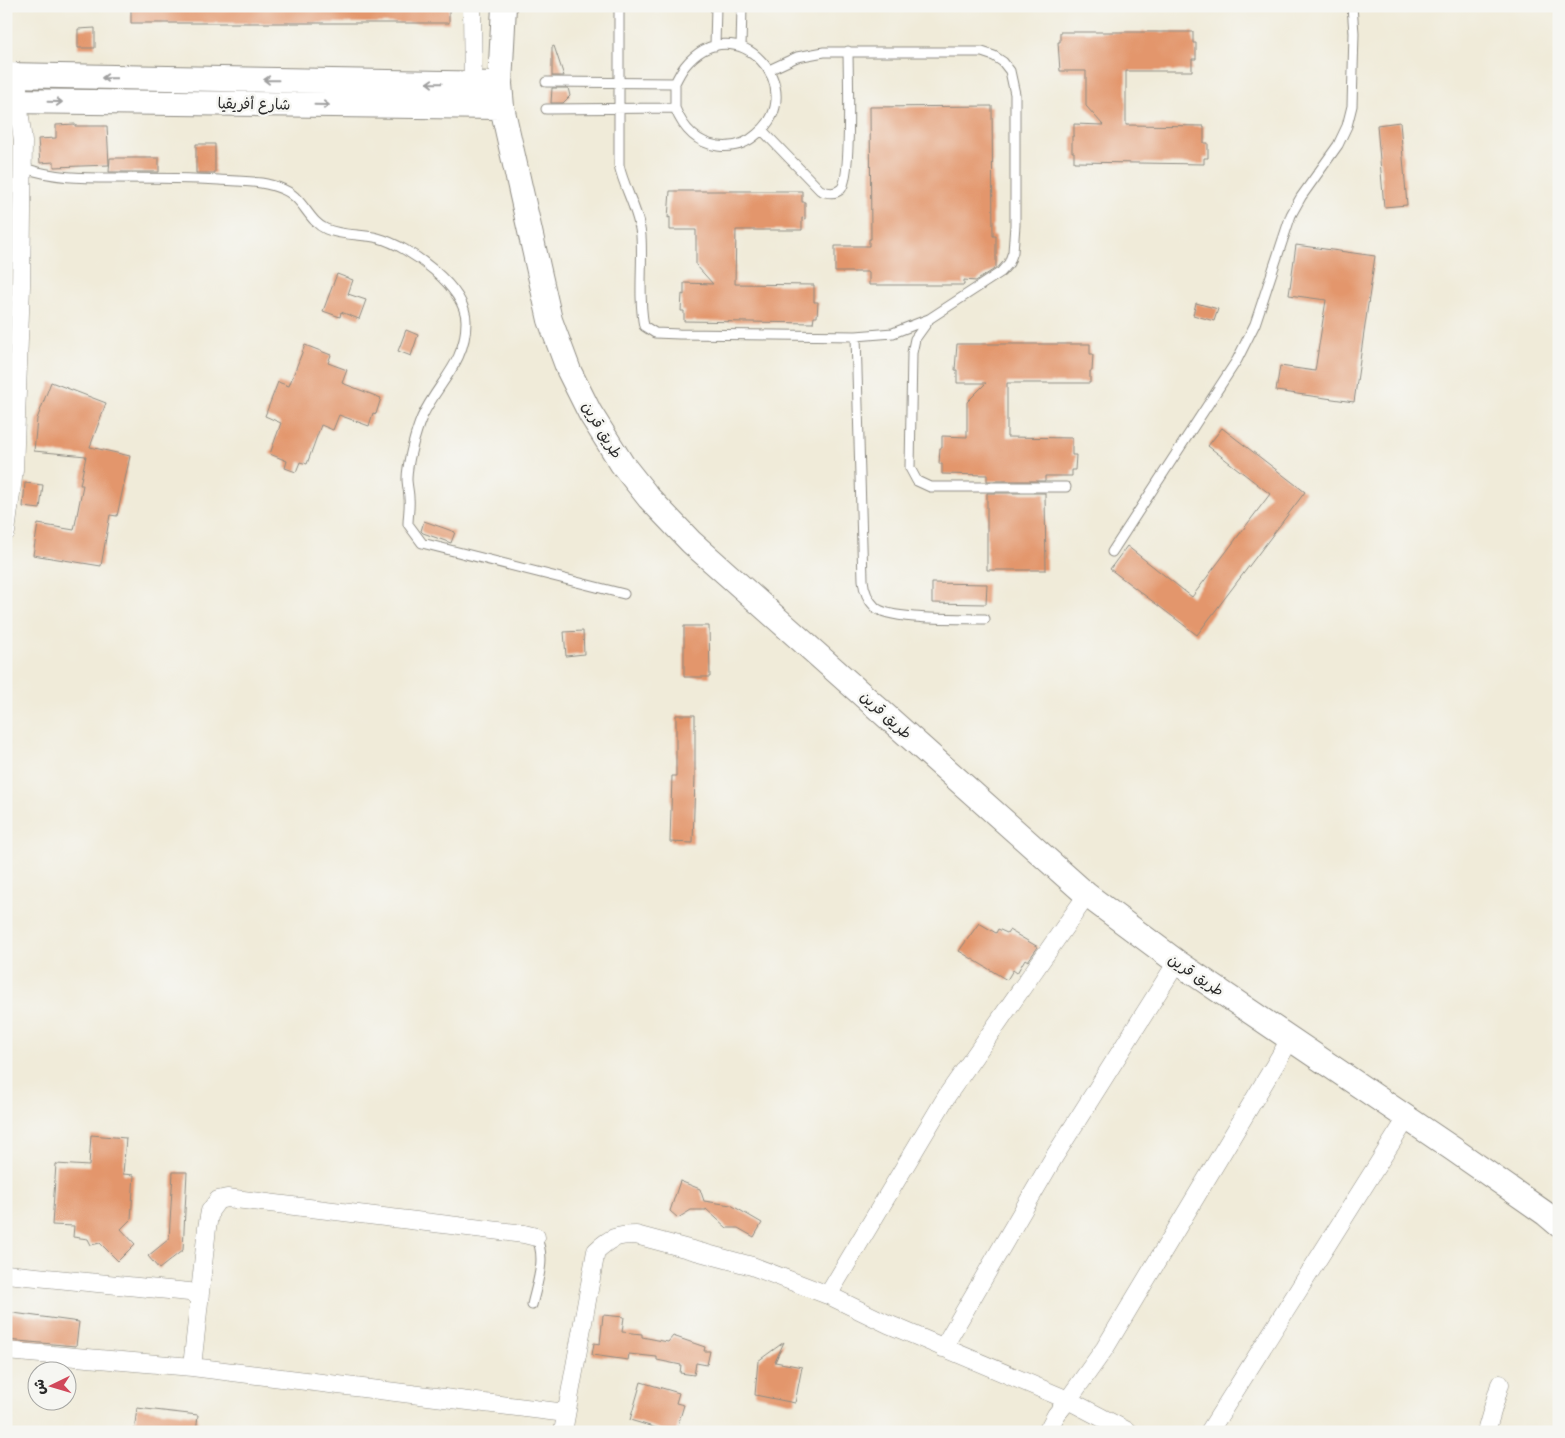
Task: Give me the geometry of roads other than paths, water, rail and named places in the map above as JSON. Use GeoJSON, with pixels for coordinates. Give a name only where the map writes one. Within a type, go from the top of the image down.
{"type":"FeatureCollection","features":[{"type":"Feature","properties":{"kind":"street"},"geometry":{"type":"LineString","coordinates":[[472,6],[474,107]]}},
{"type":"Feature","properties":{"kind":"street","name":"طريق قرين"},"geometry":{"type":"LineString","coordinates":[[504,6],[500,84],[502,108],[550,320],[569,371],[590,412],[622,464],[649,498],[691,542],[1087,895],[1177,962],[1291,1038],[1546,1214],[1559,1226]]}},
{"type":"Feature","properties":{"kind":"street"},"geometry":{"type":"LineString","coordinates":[[6,532],[21,286],[24,168],[13,111],[12,75]]}},
{"type":"Feature","properties":{"kind":"street","name":"شارع أفريقيا"},"geometry":{"type":"LineString","coordinates":[[12,75],[500,84]]}},
{"type":"Feature","properties":{"kind":"street","name":"شارع أفريقيا"},"geometry":{"type":"LineString","coordinates":[[13,111],[502,108]]}},
{"type":"Feature","properties":{"kind":"street"},"geometry":{"type":"LineString","coordinates":[[828,1295],[948,1094],[1087,895]]}},
{"type":"Feature","properties":{"kind":"street"},"geometry":{"type":"LineString","coordinates":[[943,1348],[1054,1157],[1177,962]]}},
{"type":"Feature","properties":{"kind":"street"},"geometry":{"type":"LineString","coordinates":[[1047,1432],[1056,1415],[1105,1348],[1291,1038]]}},
{"type":"Feature","properties":{"kind":"street"},"geometry":{"type":"LineString","coordinates":[[1209,1432],[1407,1118]]}},
{"type":"Feature","properties":{"kind":"street"},"geometry":{"type":"LineString","coordinates":[[192,1366],[210,1211],[218,1200],[227,1198],[524,1234],[536,1238]]}},
{"type":"Feature","properties":{"kind":"street"},"geometry":{"type":"LineString","coordinates":[[563,1432],[596,1251],[609,1239],[622,1235],[636,1235],[752,1266],[828,1295],[888,1324],[1068,1400],[1129,1432]]}},
{"type":"Feature","properties":{"kind":"street"},"geometry":{"type":"LineString","coordinates":[[6,1274],[199,1293]]}},
{"type":"Feature","properties":{"kind":"street"},"geometry":{"type":"LineString","coordinates":[[6,1350],[192,1366],[566,1413]]}},
{"type":"Feature","properties":{"kind":"street"},"geometry":{"type":"LineString","coordinates":[[1486,1432],[1500,1384]]}},
{"type":"Feature","properties":{"kind":"lane"},"geometry":{"type":"LineString","coordinates":[[619,6],[619,165],[621,178],[638,219],[641,235],[641,309],[644,326],[655,333],[679,334],[856,336],[893,334],[929,319],[1001,272],[1009,263],[1013,252],[1015,103],[1013,80],[1010,71],[1003,62],[994,56],[982,52],[848,51],[810,54],[769,70]]}},
{"type":"Feature","properties":{"kind":"lane"},"geometry":{"type":"LineString","coordinates":[[715,46],[716,6]]}},
{"type":"Feature","properties":{"kind":"lane"},"geometry":{"type":"LineString","coordinates":[[741,47],[742,6]]}},
{"type":"Feature","properties":{"kind":"lane"},"geometry":{"type":"LineString","coordinates":[[1112,552],[1237,360],[1255,324],[1291,215],[1338,146],[1347,126],[1352,106],[1354,33],[1352,6]]}},
{"type":"Feature","properties":{"kind":"lane"},"geometry":{"type":"LineString","coordinates":[[728,44],[741,47],[757,56],[769,70],[776,94],[774,108],[762,130],[752,139],[739,145],[726,147],[709,144],[696,138],[679,119],[675,108],[675,83],[685,66],[699,53],[715,46],[728,44]]}},
{"type":"Feature","properties":{"kind":"lane"},"geometry":{"type":"LineString","coordinates":[[762,130],[820,190],[834,193],[842,188],[846,180],[847,164],[848,51]]}},
{"type":"Feature","properties":{"kind":"lane"},"geometry":{"type":"LineString","coordinates":[[546,82],[675,83]]}},
{"type":"Feature","properties":{"kind":"lane"},"geometry":{"type":"LineString","coordinates":[[546,109],[675,108]]}},
{"type":"Feature","properties":{"kind":"lane"},"geometry":{"type":"LineString","coordinates":[[24,168],[62,177],[183,178],[258,182],[272,185],[286,190],[294,196],[317,224],[328,230],[378,238],[395,244],[412,254],[436,272],[458,296],[465,310],[466,323],[464,345],[457,363],[435,394],[422,417],[414,441],[407,478],[410,499],[408,524],[422,544],[624,594]]}},
{"type":"Feature","properties":{"kind":"lane"},"geometry":{"type":"LineString","coordinates":[[929,319],[915,339],[912,352],[910,468],[917,481],[930,487],[1066,487]]}},
{"type":"Feature","properties":{"kind":"lane"},"geometry":{"type":"LineString","coordinates":[[856,336],[863,580],[865,594],[876,608],[885,613],[906,616],[985,619]]}},
{"type":"Feature","properties":{"kind":"lane"},"geometry":{"type":"LineString","coordinates":[[532,1305],[540,1270],[542,1247],[536,1238]]}}]}
